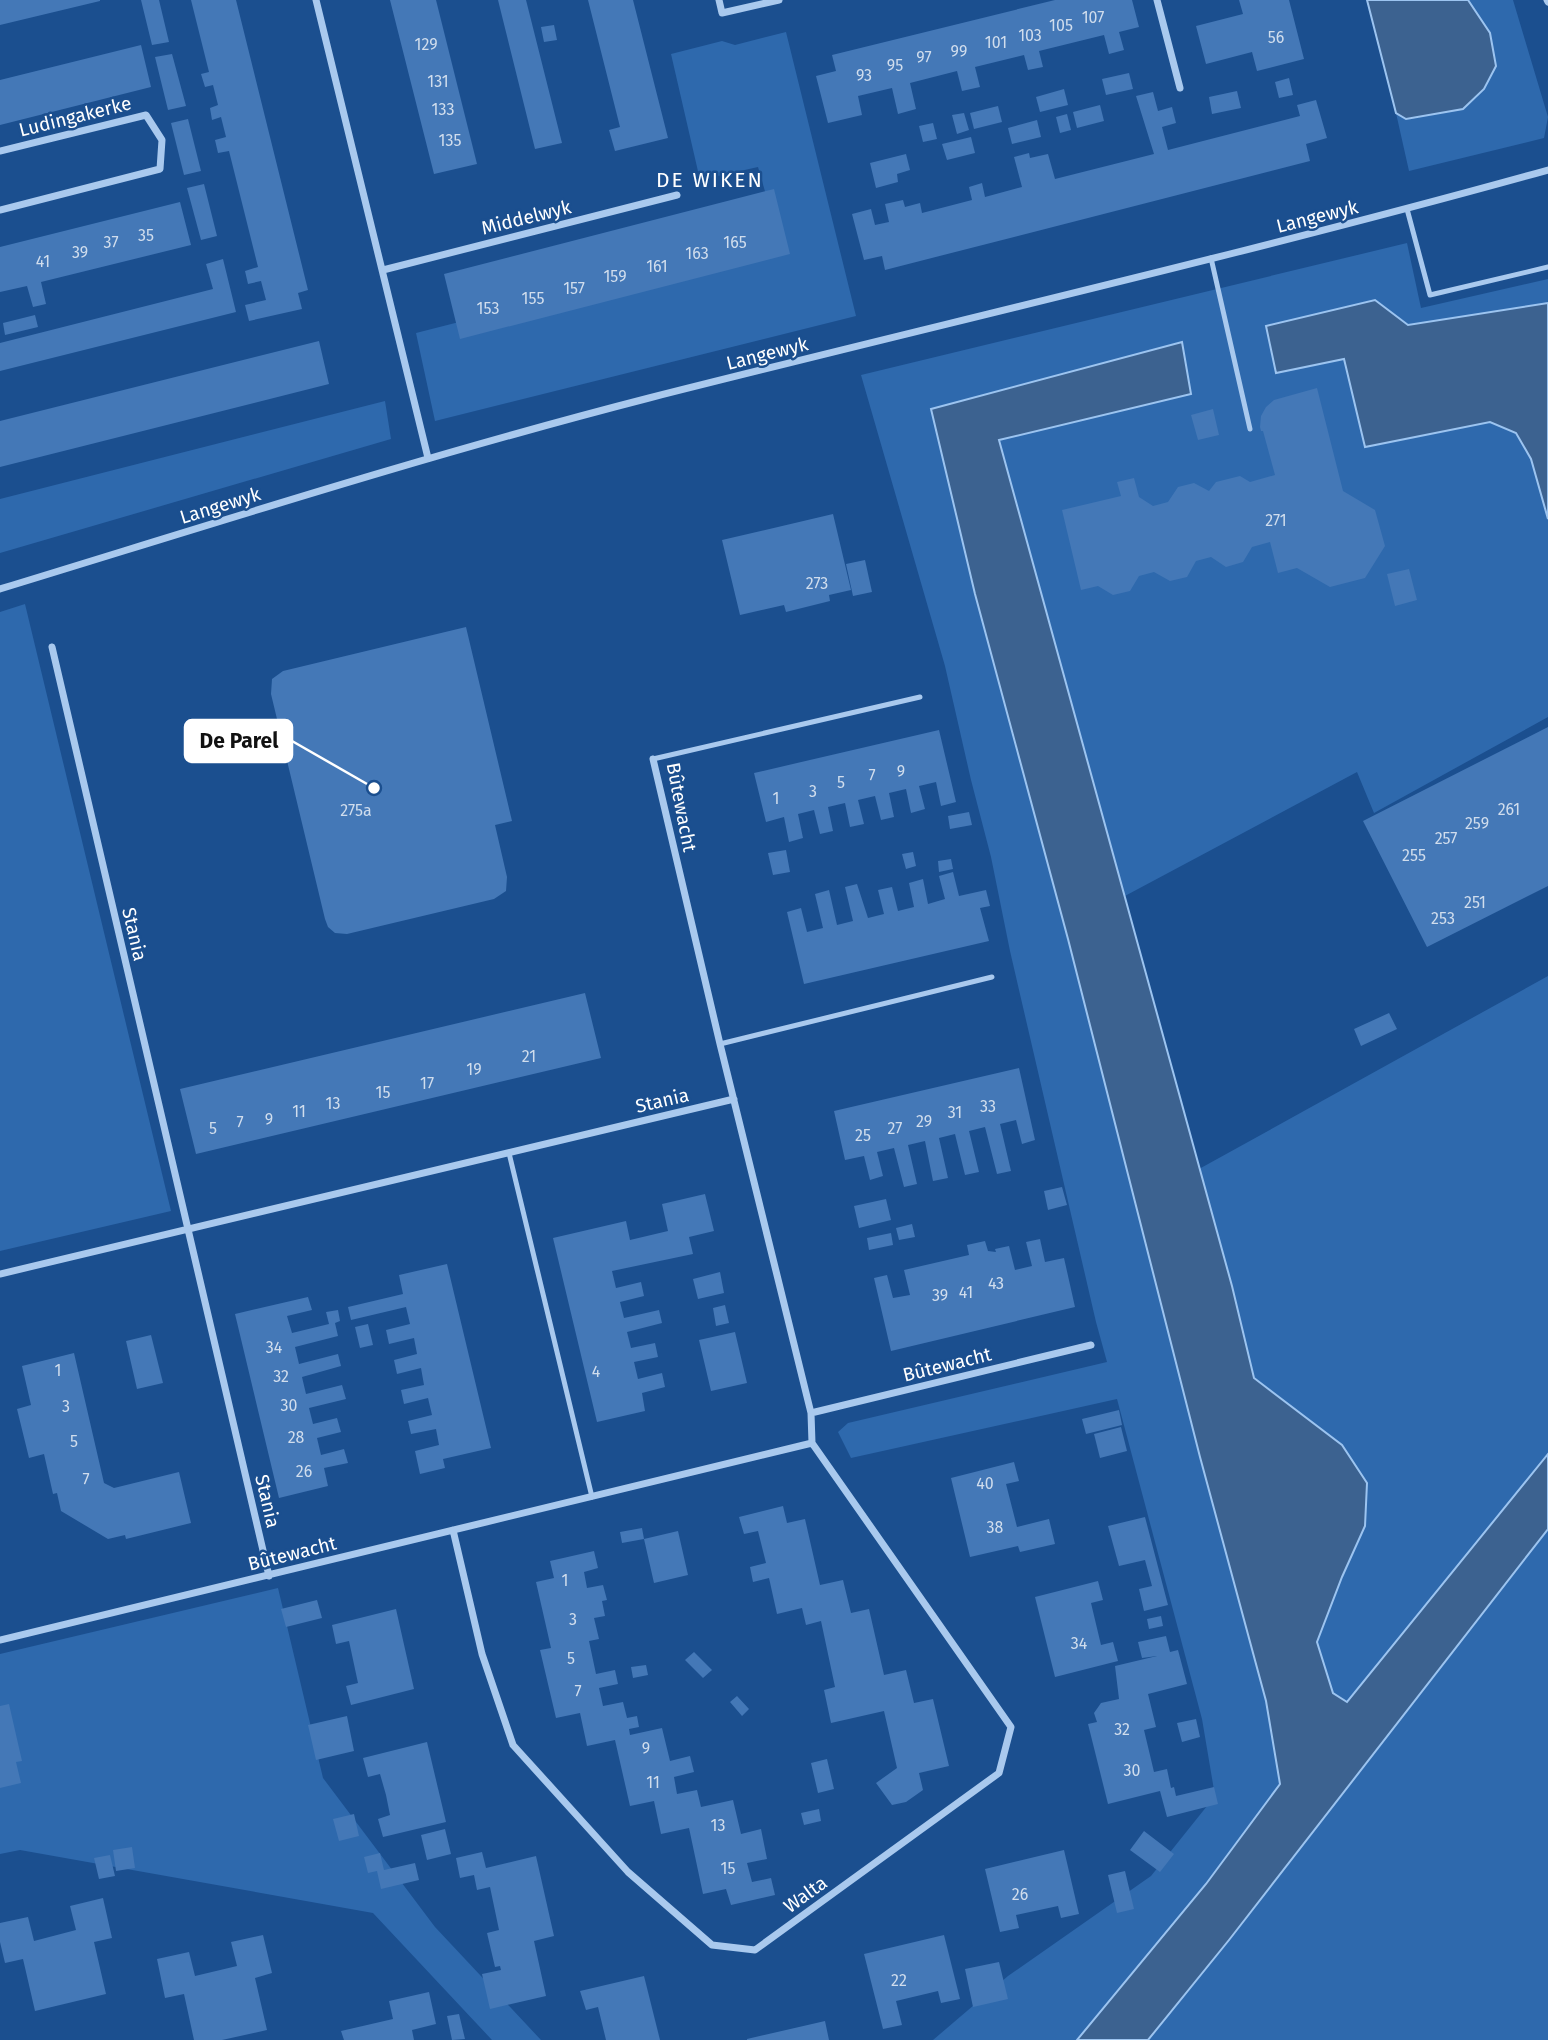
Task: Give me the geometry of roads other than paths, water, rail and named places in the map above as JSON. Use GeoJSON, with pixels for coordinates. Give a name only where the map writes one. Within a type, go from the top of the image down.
{"type":"FeatureCollection","features":[{"type":"Feature","properties":{"kind":"street"},"geometry":{"type":"LineString","coordinates":[[316,0],[428,457]]}},
{"type":"Feature","properties":{"kind":"street"},"geometry":{"type":"LineString","coordinates":[[719,0],[722,13],[779,0]]}},
{"type":"Feature","properties":{"kind":"street"},"geometry":{"type":"LineString","coordinates":[[1157,0],[1180,88]]}},
{"type":"Feature","properties":{"kind":"street","name":"Ludingakerke"},"geometry":{"type":"LineString","coordinates":[[0,151],[146,115],[162,140],[160,169],[0,210]]}},
{"type":"Feature","properties":{"kind":"street","name":"Langewyk"},"geometry":{"type":"LineString","coordinates":[[0,589],[428,457],[648,398],[1407,209],[1548,170]]}},
{"type":"Feature","properties":{"kind":"street","name":"Middelwyk"},"geometry":{"type":"LineString","coordinates":[[383,270],[677,195]]}},
{"type":"Feature","properties":{"kind":"street","name":"Stania"},"geometry":{"type":"LineString","coordinates":[[52,647],[269,1576]]}},
{"type":"Feature","properties":{"kind":"street","name":"Bûtewacht"},"geometry":{"type":"LineString","coordinates":[[0,1640],[812,1443],[811,1413],[653,759]]}},
{"type":"Feature","properties":{"kind":"street","name":"Stania"},"geometry":{"type":"LineString","coordinates":[[0,1274],[734,1099]]}},
{"type":"Feature","properties":{"kind":"street","name":"Bûtewacht"},"geometry":{"type":"LineString","coordinates":[[811,1413],[1091,1345]]}},
{"type":"Feature","properties":{"kind":"street","name":"Walta"},"geometry":{"type":"LineString","coordinates":[[453,1530],[482,1654],[513,1745],[628,1872],[712,1945],[755,1950],[999,1773],[1011,1727],[812,1443]]}},
{"type":"Feature","properties":{"kind":"lane"},"geometry":{"type":"LineString","coordinates":[[1407,209],[1430,295],[1548,267]]}},
{"type":"Feature","properties":{"kind":"lane"},"geometry":{"type":"LineString","coordinates":[[1211,258],[1250,429]]}},
{"type":"Feature","properties":{"kind":"lane","name":"Bûtewacht"},"geometry":{"type":"LineString","coordinates":[[653,759],[920,697]]}},
{"type":"Feature","properties":{"kind":"lane"},"geometry":{"type":"LineString","coordinates":[[720,1044],[992,977]]}},
{"type":"Feature","properties":{"kind":"lane"},"geometry":{"type":"LineString","coordinates":[[509,1153],[592,1497]]}},
{"type":"Feature","properties":{"kind":"place","name":"De Parel"},"geometry":{"type":"Point","coordinates":[374,788]}},
{"type":"Feature","properties":{"kind":"district","name":"DE WIKEN"},"geometry":{"type":"Point","coordinates":[710,180]}}]}
